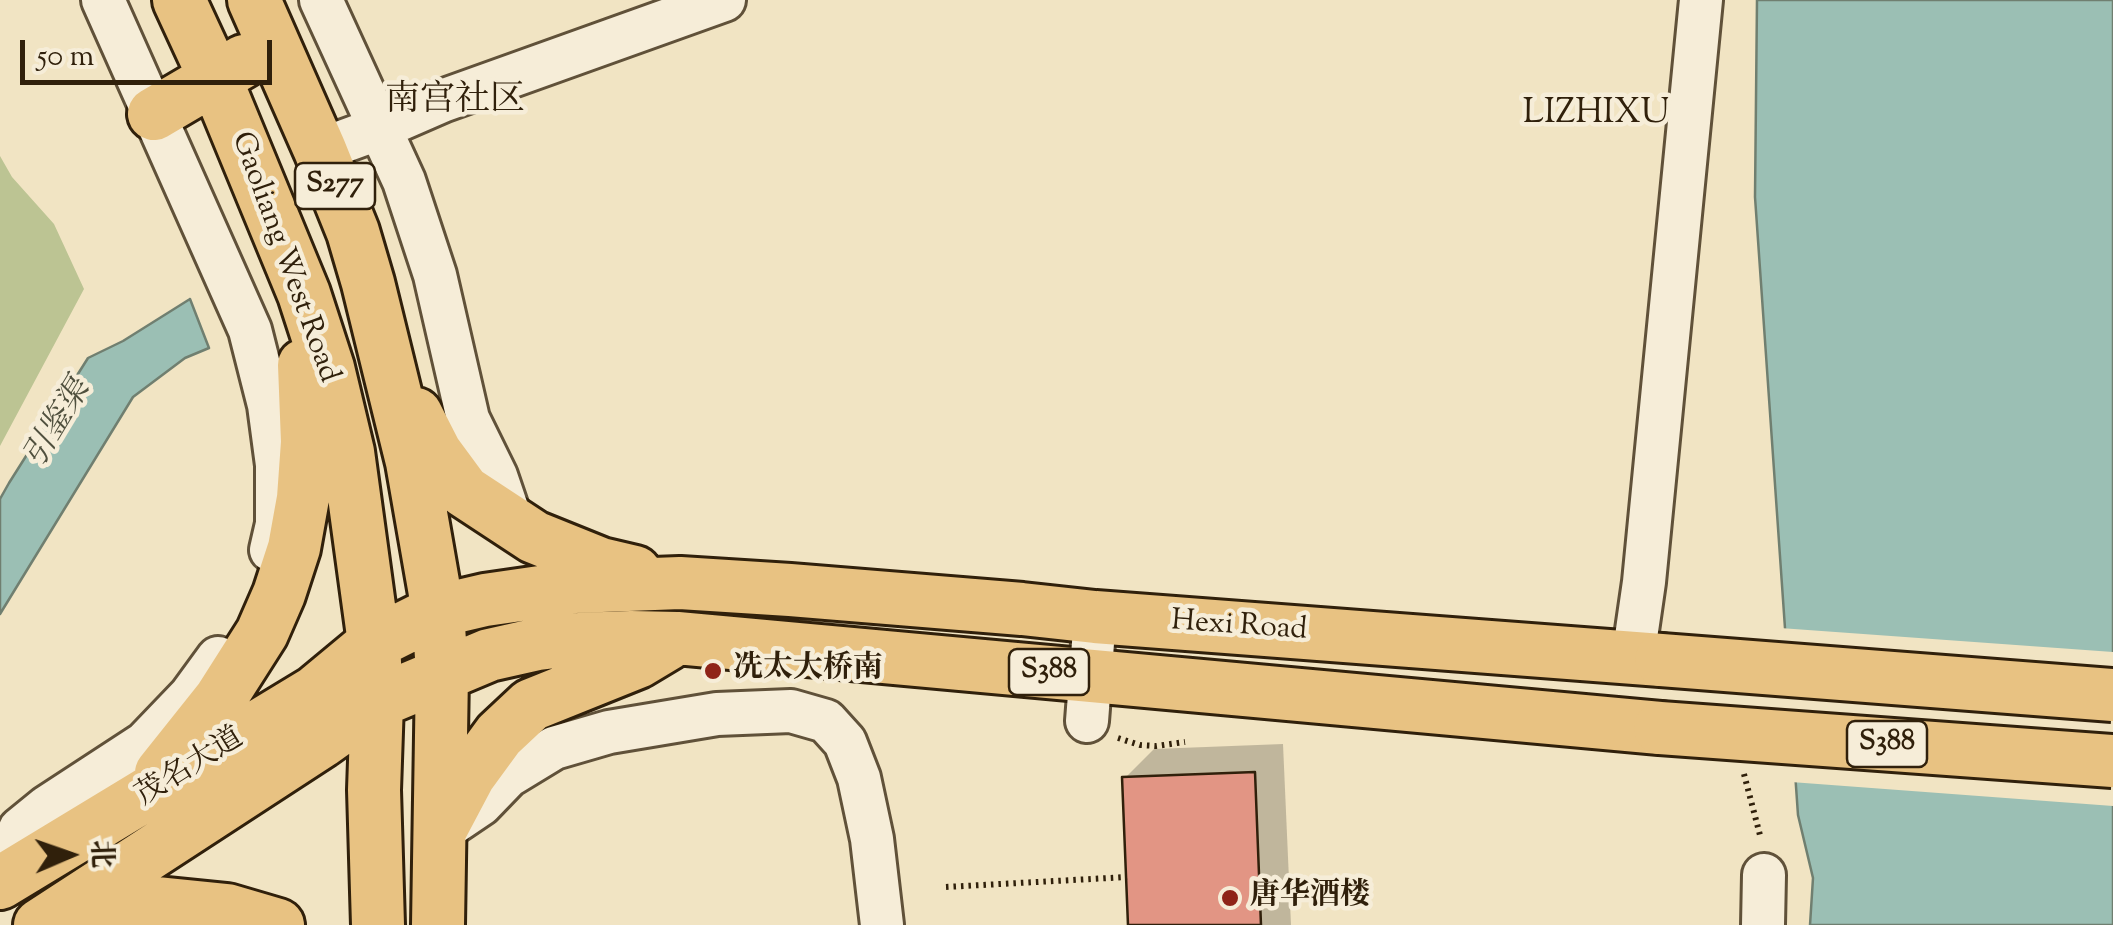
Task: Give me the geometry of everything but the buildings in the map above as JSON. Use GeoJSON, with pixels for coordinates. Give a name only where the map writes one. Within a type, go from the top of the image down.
{"type":"FeatureCollection","features":[{"type":"Feature","properties":{"kind":"main road","name":"Gaoliang West Road"},"geometry":{"type":"LineString","coordinates":[[179,0],[304,294],[328,368],[348,452],[374,643]]}},
{"type":"Feature","properties":{"kind":"main road"},"geometry":{"type":"LineString","coordinates":[[154,114],[215,78],[264,22]]}},
{"type":"Feature","properties":{"kind":"main road","name":"S277"},"geometry":{"type":"LineString","coordinates":[[264,22],[352,232],[412,462],[438,612],[442,673],[438,925]]}},
{"type":"Feature","properties":{"kind":"main road"},"geometry":{"type":"LineString","coordinates":[[138,801],[220,699],[262,633],[279,594],[294,548],[303,498],[307,442],[304,294]]}},
{"type":"Feature","properties":{"kind":"main road"},"geometry":{"type":"LineString","coordinates":[[392,380],[464,491],[534,537],[602,564],[680,583]]}},
{"type":"Feature","properties":{"kind":"main road","name":"Hexi Road"},"geometry":{"type":"LineString","coordinates":[[374,643],[438,612],[484,600],[575,587],[680,583],[2113,695]]}},
{"type":"Feature","properties":{"kind":"main road"},"geometry":{"type":"LineString","coordinates":[[1018,669],[1022,609]]}},
{"type":"Feature","properties":{"kind":"main road","name":"Hexi Road"},"geometry":{"type":"LineString","coordinates":[[377,702],[489,655],[538,644],[631,636],[1018,669],[1089,698],[1660,728],[2113,760]]}},
{"type":"Feature","properties":{"kind":"main road"},"geometry":{"type":"LineString","coordinates":[[439,832],[469,776],[499,735],[531,705],[638,662],[677,638]]}},
{"type":"Feature","properties":{"kind":"main road","name":"S277"},"geometry":{"type":"LineString","coordinates":[[374,643],[378,925]]}},
{"type":"Feature","properties":{"kind":"main road","name":"茂名大道"},"geometry":{"type":"LineString","coordinates":[[0,883],[316,692],[374,643]]}},
{"type":"Feature","properties":{"kind":"main road","name":"茂名大道"},"geometry":{"type":"LineString","coordinates":[[51,919],[377,702]]}},
{"type":"Feature","properties":{"kind":"main road"},"geometry":{"type":"LineString","coordinates":[[51,919],[148,902],[227,910],[278,925]]}},
{"type":"Feature","properties":{"kind":"street"},"geometry":{"type":"LineString","coordinates":[[0,883],[20,828],[145,743],[191,695],[230,640],[267,569],[276,524],[277,465],[250,330],[103,0]]}},
{"type":"Feature","properties":{"kind":"street"},"geometry":{"type":"LineString","coordinates":[[321,0],[404,181],[434,275],[468,419],[496,476],[512,523]]}},
{"type":"Feature","properties":{"kind":"street"},"geometry":{"type":"LineString","coordinates":[[320,150],[442,101],[724,0]]}},
{"type":"Feature","properties":{"kind":"street"},"geometry":{"type":"LineString","coordinates":[[1647,659],[1644,582],[1701,0]]}},
{"type":"Feature","properties":{"kind":"street"},"geometry":{"type":"LineString","coordinates":[[1089,698],[1094,617]]}},
{"type":"Feature","properties":{"kind":"street"},"geometry":{"type":"LineString","coordinates":[[439,832],[481,804],[508,776],[554,748],[609,732],[717,714],[790,711],[826,720],[846,742],[859,778],[872,839],[882,925]]}},
{"type":"Feature","properties":{"kind":"street"},"geometry":{"type":"LineString","coordinates":[[1763,925],[1764,875]]}},
{"type":"Feature","properties":{"kind":"path"},"geometry":{"type":"LineString","coordinates":[[1089,698],[1124,740],[1156,746],[1185,742]]}},
{"type":"Feature","properties":{"kind":"path"},"geometry":{"type":"LineString","coordinates":[[946,887],[1126,877]]}},
{"type":"Feature","properties":{"kind":"green space"},"geometry":{"type":"Polygon","coordinates":[[[0,156],[12,177],[54,224],[84,289],[0,446],[0,156]]]}},
{"type":"Feature","properties":{"kind":"water"},"geometry":{"type":"Polygon","coordinates":[[[1757,0],[2113,0],[2113,925],[1810,925],[1813,878],[1798,815],[1755,197],[1757,0]]]}},
{"type":"Feature","properties":{"kind":"water","name":"引鉴渠"},"geometry":{"type":"Polygon","coordinates":[[[190,299],[209,348],[185,358],[133,397],[0,614],[0,499],[9,483],[88,358],[190,299]]]}},
{"type":"Feature","properties":{"kind":"pier"},"geometry":{"type":"Polygon","coordinates":[[[1780,628],[2113,652],[2113,806],[1791,782],[1780,628]]]}},
{"type":"Feature","properties":{"kind":"place","name":"冼太大桥南"},"geometry":{"type":"Point","coordinates":[713,671]}},
{"type":"Feature","properties":{"kind":"place","name":"唐华酒楼"},"geometry":{"type":"Point","coordinates":[1230,898]}},
{"type":"Feature","properties":{"kind":"district","name":"南宫社区"},"geometry":{"type":"Point","coordinates":[455,103]}},
{"type":"Feature","properties":{"kind":"district","name":"LIZHIXU"},"geometry":{"type":"Point","coordinates":[1596,116]}}]}
